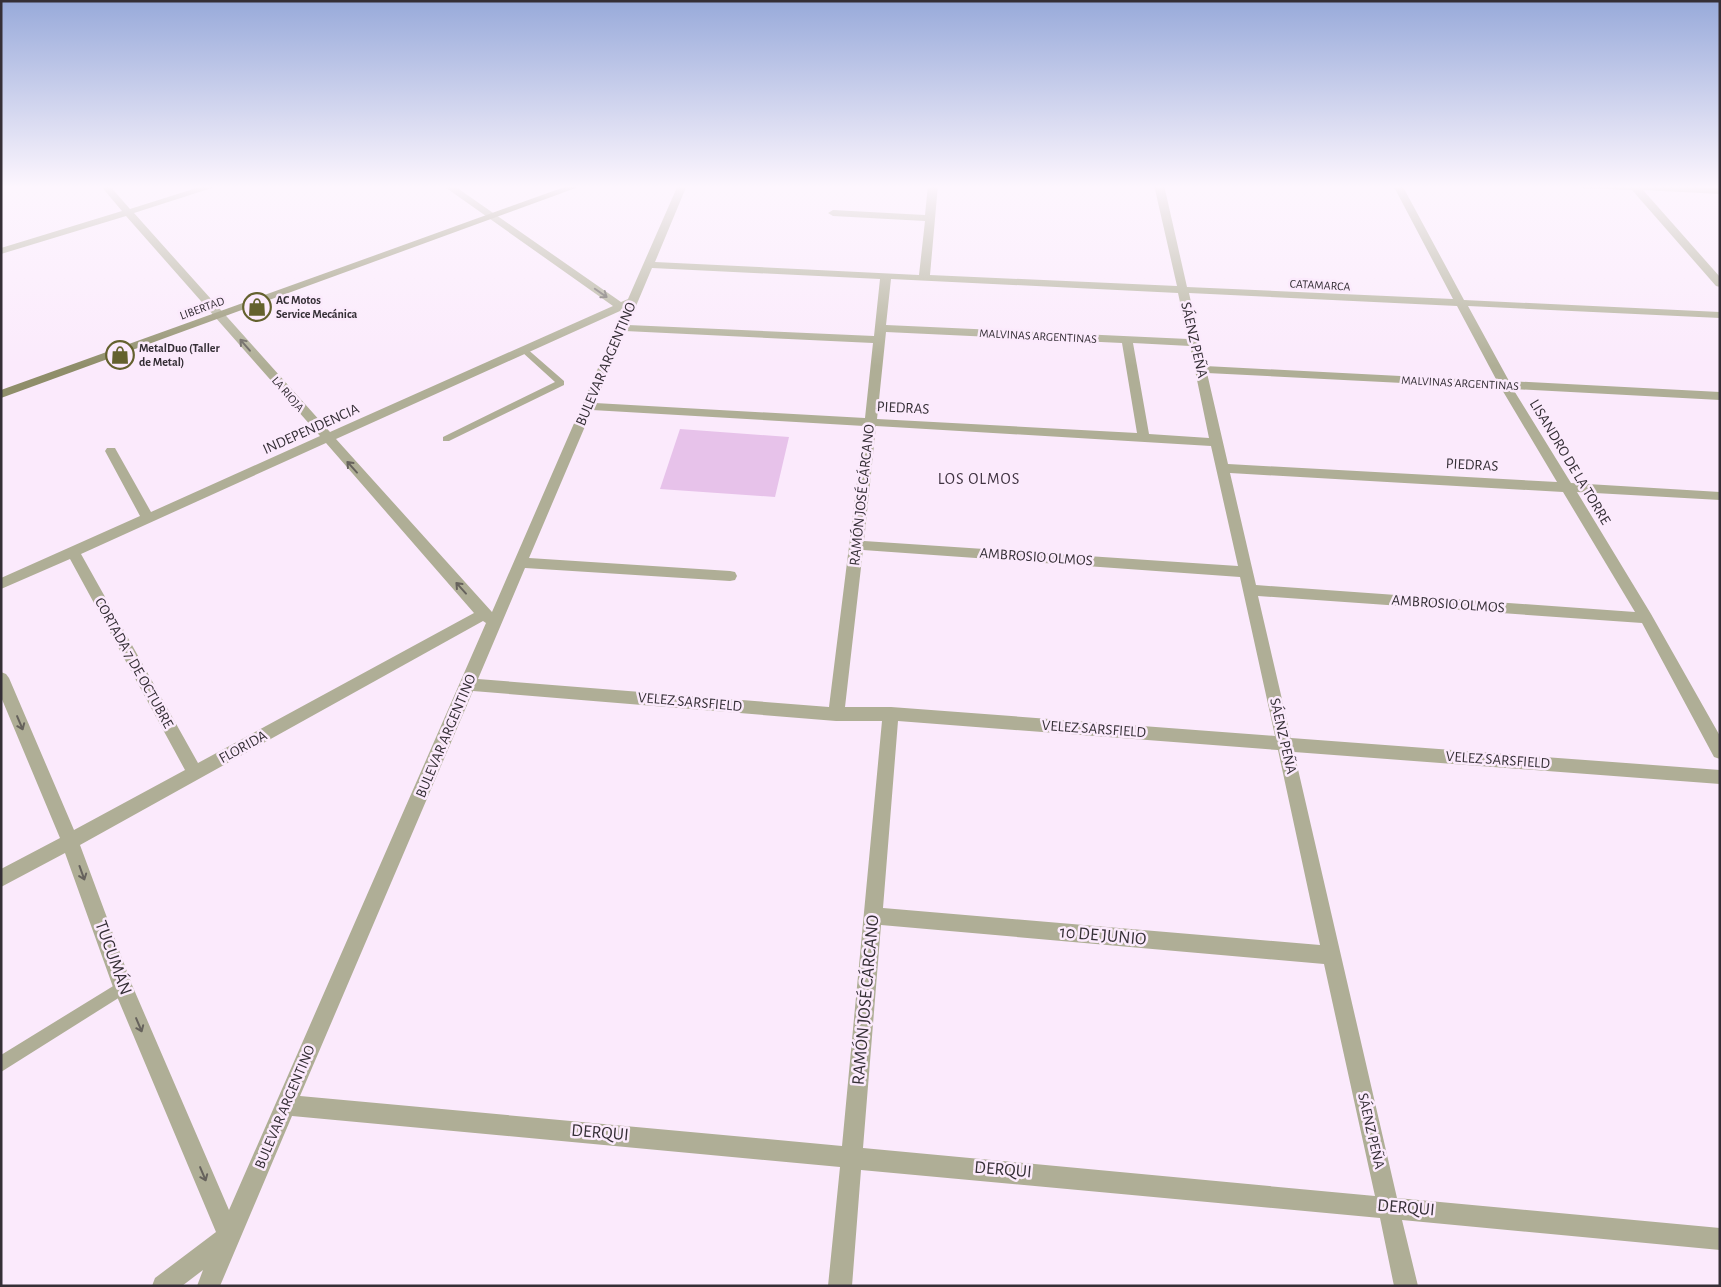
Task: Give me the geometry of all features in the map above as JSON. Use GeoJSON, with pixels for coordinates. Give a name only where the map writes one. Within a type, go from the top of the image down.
{"type":"FeatureCollection","features":[{"type":"Feature","properties":{"kind":"main road","name":"LIBERTAD"},"geometry":{"type":"LineString","coordinates":[[1,394],[417,245]]}},
{"type":"Feature","properties":{"kind":"street"},"geometry":{"type":"LineString","coordinates":[[1,251],[21,245]]}},
{"type":"Feature","properties":{"kind":"street","name":"LA RIOJA"},"geometry":{"type":"LineString","coordinates":[[155,245],[327,439],[490,618]]}},
{"type":"Feature","properties":{"kind":"street"},"geometry":{"type":"LineString","coordinates":[[534,245],[627,307]]}},
{"type":"Feature","properties":{"kind":"street","name":"BULEVAR ARGENTINO"},"geometry":{"type":"LineString","coordinates":[[208,1286],[468,684],[490,618],[520,563],[622,328],[627,307],[657,245]]}},
{"type":"Feature","properties":{"kind":"street"},"geometry":{"type":"LineString","coordinates":[[924,279],[928,245]]}},
{"type":"Feature","properties":{"kind":"street","name":"SÁENZ PEÑA"},"geometry":{"type":"LineString","coordinates":[[1173,245],[1406,1286]]}},
{"type":"Feature","properties":{"kind":"street","name":"LISANDRO DE LA TORRE"},"geometry":{"type":"LineString","coordinates":[[1429,245],[1505,385],[1646,618],[1720,752]]}},
{"type":"Feature","properties":{"kind":"street"},"geometry":{"type":"LineString","coordinates":[[1686,245],[1720,284]]}},
{"type":"Feature","properties":{"kind":"street","name":"CATAMARCA"},"geometry":{"type":"LineString","coordinates":[[649,265],[1720,315]]}},
{"type":"Feature","properties":{"kind":"street","name":"RAMÓN JOSÉ CÁRCANO"},"geometry":{"type":"LineString","coordinates":[[836,714],[857,545],[886,276]]}},
{"type":"Feature","properties":{"kind":"street","name":"INDEPENDENCIA"},"geometry":{"type":"LineString","coordinates":[[1,584],[525,350],[627,307]]}},
{"type":"Feature","properties":{"kind":"street","name":"MALVINAS ARGENTINAS"},"geometry":{"type":"LineString","coordinates":[[622,328],[1195,343]]}},
{"type":"Feature","properties":{"kind":"street"},"geometry":{"type":"LineString","coordinates":[[1127,341],[1144,438]]}},
{"type":"Feature","properties":{"kind":"street","name":"MALVINAS ARGENTINAS"},"geometry":{"type":"LineString","coordinates":[[1200,369],[1720,396]]}},
{"type":"Feature","properties":{"kind":"street","name":"PIEDRAS"},"geometry":{"type":"LineString","coordinates":[[588,406],[1217,442]]}},
{"type":"Feature","properties":{"kind":"street"},"geometry":{"type":"LineString","coordinates":[[111,451],[148,519]]}},
{"type":"Feature","properties":{"kind":"street","name":"PIEDRAS"},"geometry":{"type":"LineString","coordinates":[[1223,468],[1720,496]]}},
{"type":"Feature","properties":{"kind":"street","name":"AMBROSIO OLMOS"},"geometry":{"type":"LineString","coordinates":[[857,545],[1246,572]]}},
{"type":"Feature","properties":{"kind":"street","name":"CORTADA 7 DE OCTUBRE"},"geometry":{"type":"LineString","coordinates":[[73,552],[195,773]]}},
{"type":"Feature","properties":{"kind":"street"},"geometry":{"type":"LineString","coordinates":[[520,563],[730,576]]}},
{"type":"Feature","properties":{"kind":"street","name":"AMBROSIO OLMOS"},"geometry":{"type":"LineString","coordinates":[[1250,590],[1646,618]]}},
{"type":"Feature","properties":{"kind":"street","name":"FLORIDA"},"geometry":{"type":"LineString","coordinates":[[1,879],[195,773],[490,618]]}},
{"type":"Feature","properties":{"kind":"street","name":"TUCUMÁN"},"geometry":{"type":"LineString","coordinates":[[1,678],[70,841],[123,987],[229,1236]]}},
{"type":"Feature","properties":{"kind":"street","name":"VELEZ SARSFIELD"},"geometry":{"type":"LineString","coordinates":[[468,684],[836,714],[891,714],[1720,777]]}},
{"type":"Feature","properties":{"kind":"street","name":"RAMÓN JOSÉ CÁRCANO"},"geometry":{"type":"LineString","coordinates":[[840,1286],[891,714]]}},
{"type":"Feature","properties":{"kind":"street","name":"10 DE JUNIO"},"geometry":{"type":"LineString","coordinates":[[874,916],[1332,955]]}},
{"type":"Feature","properties":{"kind":"street","name":"DERQUI"},"geometry":{"type":"LineString","coordinates":[[286,1105],[851,1156],[1720,1239]]}},
{"type":"Feature","properties":{"kind":"street"},"geometry":{"type":"LineString","coordinates":[[163,1286],[229,1236]]}},
{"type":"Feature","properties":{"kind":"lane"},"geometry":{"type":"LineString","coordinates":[[446,439],[561,382],[525,350]]}},
{"type":"Feature","properties":{"kind":"lane"},"geometry":{"type":"LineString","coordinates":[[1,1064],[123,987]]}},
{"type":"Feature","properties":{"kind":"shaded area"},"geometry":{"type":"Polygon","coordinates":[[[680,429],[789,437],[775,497],[660,489],[680,429]]]}},
{"type":"Feature","properties":{"kind":"place","name":"AC Motos Service Mecánica"},"geometry":{"type":"Point","coordinates":[257,307]}},
{"type":"Feature","properties":{"kind":"place","name":"MetalDuo (Taller de Metal)"},"geometry":{"type":"Point","coordinates":[120,355]}},
{"type":"Feature","properties":{"kind":"district","name":"LOS OLMOS"},"geometry":{"type":"Point","coordinates":[979,479]}}]}
